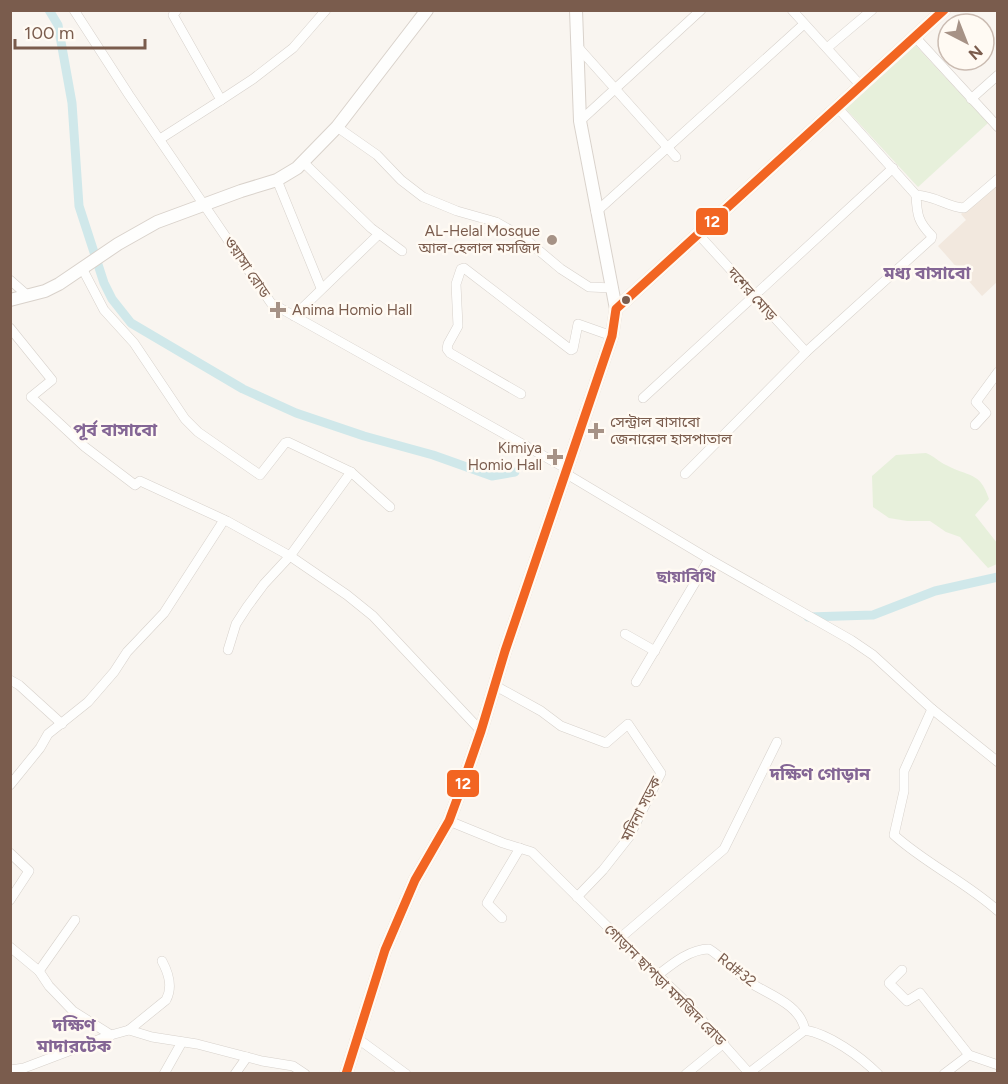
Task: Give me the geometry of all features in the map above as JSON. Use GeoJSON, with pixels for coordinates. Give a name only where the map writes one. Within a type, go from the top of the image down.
{"type":"FeatureCollection","features":[{"type":"Feature","properties":{"kind":"street","name":"ওয়াসা রোড"},"geometry":{"type":"LineString","coordinates":[[74,10],[271,303],[566,471],[709,559],[851,640],[873,655],[932,709],[998,762]]}},
{"type":"Feature","properties":{"kind":"street"},"geometry":{"type":"LineString","coordinates":[[177,10],[173,15],[221,100]]}},
{"type":"Feature","properties":{"kind":"street"},"geometry":{"type":"LineString","coordinates":[[160,139],[253,79],[292,48],[326,10]]}},
{"type":"Feature","properties":{"kind":"street"},"geometry":{"type":"LineString","coordinates":[[10,300],[59,284],[138,231],[157,222],[277,180],[297,168],[337,126],[427,10]]}},
{"type":"Feature","properties":{"kind":"street"},"geometry":{"type":"LineString","coordinates":[[579,121],[700,10]]}},
{"type":"Feature","properties":{"kind":"street"},"geometry":{"type":"LineString","coordinates":[[792,10],[862,87]]}},
{"type":"Feature","properties":{"kind":"street"},"geometry":{"type":"LineString","coordinates":[[826,48],[872,10]]}},
{"type":"Feature","properties":{"kind":"street"},"geometry":{"type":"LineString","coordinates":[[616,309],[916,38],[944,10]]}},
{"type":"Feature","properties":{"kind":"street"},"geometry":{"type":"LineString","coordinates":[[347,1072],[392,934],[415,880],[449,821],[612,336],[616,309],[613,288],[579,121],[577,46],[579,12]]}},
{"type":"Feature","properties":{"kind":"street"},"geometry":{"type":"LineString","coordinates":[[596,212],[804,24]]}},
{"type":"Feature","properties":{"kind":"street"},"geometry":{"type":"LineString","coordinates":[[916,38],[998,127]]}},
{"type":"Feature","properties":{"kind":"street"},"geometry":{"type":"LineString","coordinates":[[577,46],[676,157]]}},
{"type":"Feature","properties":{"kind":"street"},"geometry":{"type":"LineString","coordinates":[[971,99],[998,75]]}},
{"type":"Feature","properties":{"kind":"street"},"geometry":{"type":"LineString","coordinates":[[685,474],[806,352],[932,237],[921,224],[916,195],[837,107]]}},
{"type":"Feature","properties":{"kind":"street"},"geometry":{"type":"LineString","coordinates":[[337,126],[377,155],[400,179],[423,197],[458,211],[496,222],[524,238],[561,269],[589,287],[613,288]]}},
{"type":"Feature","properties":{"kind":"street"},"geometry":{"type":"LineString","coordinates":[[303,162],[379,234],[402,251]]}},
{"type":"Feature","properties":{"kind":"street"},"geometry":{"type":"LineString","coordinates":[[643,398],[893,168]]}},
{"type":"Feature","properties":{"kind":"street"},"geometry":{"type":"LineString","coordinates":[[277,180],[321,288]]}},
{"type":"Feature","properties":{"kind":"street"},"geometry":{"type":"LineString","coordinates":[[916,195],[930,196],[956,208],[964,208],[998,180]]}},
{"type":"Feature","properties":{"kind":"street"},"geometry":{"type":"LineString","coordinates":[[294,316],[379,234]]}},
{"type":"Feature","properties":{"kind":"street","name":"দশের মোড়"},"geometry":{"type":"LineString","coordinates":[[699,235],[806,352]]}},
{"type":"Feature","properties":{"kind":"street"},"geometry":{"type":"LineString","coordinates":[[86,265],[104,310],[134,343],[185,419],[198,432],[260,475],[286,442],[351,472],[390,507]]}},
{"type":"Feature","properties":{"kind":"street"},"geometry":{"type":"LineString","coordinates":[[521,394],[450,353],[447,349],[458,326],[456,284],[461,269],[464,268],[570,350],[573,349],[578,324],[612,336]]}},
{"type":"Feature","properties":{"kind":"street"},"geometry":{"type":"LineString","coordinates":[[10,280],[27,295]]}},
{"type":"Feature","properties":{"kind":"street"},"geometry":{"type":"LineString","coordinates":[[10,328],[52,380],[31,397],[86,447],[135,485],[140,481],[224,520],[290,556],[373,616],[481,731]]}},
{"type":"Feature","properties":{"kind":"street"},"geometry":{"type":"LineString","coordinates":[[975,425],[986,413],[976,402],[998,372]]}},
{"type":"Feature","properties":{"kind":"street"},"geometry":{"type":"LineString","coordinates":[[228,650],[236,624],[247,607],[264,584],[290,556],[351,472]]}},
{"type":"Feature","properties":{"kind":"street"},"geometry":{"type":"LineString","coordinates":[[10,785],[40,748],[48,734],[88,702],[114,672],[127,652],[164,613],[224,520]]}},
{"type":"Feature","properties":{"kind":"street"},"geometry":{"type":"LineString","coordinates":[[636,682],[709,559]]}},
{"type":"Feature","properties":{"kind":"street"},"geometry":{"type":"LineString","coordinates":[[625,634],[656,651]]}},
{"type":"Feature","properties":{"kind":"street"},"geometry":{"type":"LineString","coordinates":[[10,680],[19,685],[62,724]]}},
{"type":"Feature","properties":{"kind":"street","name":"মদিনা সড়ক"},"geometry":{"type":"LineString","coordinates":[[494,686],[541,711],[561,726],[606,742],[628,724],[661,773],[629,837],[603,870],[577,897]]}},
{"type":"Feature","properties":{"kind":"street"},"geometry":{"type":"LineString","coordinates":[[932,709],[904,771],[904,791],[894,835],[924,860],[984,899],[998,911]]}},
{"type":"Feature","properties":{"kind":"street"},"geometry":{"type":"LineString","coordinates":[[619,939],[724,849],[777,742]]}},
{"type":"Feature","properties":{"kind":"street","name":"গোড়ান ছাপড়া মসজিদ রোড"},"geometry":{"type":"LineString","coordinates":[[449,821],[532,852],[658,975],[724,1043],[749,1073],[805,1030]]}},
{"type":"Feature","properties":{"kind":"street"},"geometry":{"type":"LineString","coordinates":[[502,918],[487,903],[520,848]]}},
{"type":"Feature","properties":{"kind":"street"},"geometry":{"type":"LineString","coordinates":[[10,853],[30,871],[10,900]]}},
{"type":"Feature","properties":{"kind":"street"},"geometry":{"type":"LineString","coordinates":[[39,971],[75,920]]}},
{"type":"Feature","properties":{"kind":"street"},"geometry":{"type":"LineString","coordinates":[[10,947],[39,971],[49,986],[73,1011],[111,1035]]}},
{"type":"Feature","properties":{"kind":"street","name":"Rd#32"},"geometry":{"type":"LineString","coordinates":[[658,975],[679,959],[703,949],[709,949],[750,983],[777,997],[789,1007],[803,1020],[805,1030]]}},
{"type":"Feature","properties":{"kind":"street"},"geometry":{"type":"LineString","coordinates":[[10,1070],[24,1068],[129,1030],[169,995],[169,974],[162,961]]}},
{"type":"Feature","properties":{"kind":"street"},"geometry":{"type":"LineString","coordinates":[[902,970],[889,983],[906,1001],[920,993],[969,1054],[998,1065]]}},
{"type":"Feature","properties":{"kind":"street"},"geometry":{"type":"LineString","coordinates":[[129,1030],[152,1037],[293,1066],[306,1074]]}},
{"type":"Feature","properties":{"kind":"street"},"geometry":{"type":"LineString","coordinates":[[805,1030],[839,1044],[864,1060],[878,1074]]}},
{"type":"Feature","properties":{"kind":"street"},"geometry":{"type":"LineString","coordinates":[[357,1038],[406,1074]]}},
{"type":"Feature","properties":{"kind":"street"},"geometry":{"type":"LineString","coordinates":[[165,1074],[182,1042]]}},
{"type":"Feature","properties":{"kind":"street"},"geometry":{"type":"LineString","coordinates":[[686,1074],[724,1043]]}},
{"type":"Feature","properties":{"kind":"street"},"geometry":{"type":"LineString","coordinates":[[944,1074],[969,1054]]}},
{"type":"Feature","properties":{"kind":"street"},"geometry":{"type":"LineString","coordinates":[[235,1074],[247,1057]]}},
{"type":"Feature","properties":{"kind":"shaded area"},"geometry":{"type":"Polygon","coordinates":[[[997,182],[997,282],[982,296],[938,246],[966,220],[961,214],[997,182]]]}},
{"type":"Feature","properties":{"kind":"green space"},"geometry":{"type":"Polygon","coordinates":[[[915,45],[936,67],[936,72],[940,72],[988,123],[918,187],[845,108],[915,45]]]}},
{"type":"Feature","properties":{"kind":"green space"},"geometry":{"type":"Polygon","coordinates":[[[926,453],[943,464],[972,476],[982,484],[989,499],[975,515],[997,543],[997,564],[988,568],[960,537],[946,532],[930,521],[889,518],[873,507],[872,476],[896,455],[926,453]]]}},
{"type":"Feature","properties":{"kind":"waterway"},"geometry":{"type":"LineString","coordinates":[[49,10],[58,25],[72,103],[79,206],[104,283],[112,299],[131,323],[243,389],[296,413],[364,436],[433,455],[492,476],[515,472]]}},
{"type":"Feature","properties":{"kind":"waterway"},"geometry":{"type":"LineString","coordinates":[[808,617],[873,615],[935,591],[998,577]]}},
{"type":"Feature","properties":{"kind":"transit line","name":"12"},"geometry":{"type":"LineString","coordinates":[[346,1074],[385,950],[415,880],[449,821],[463,783],[505,651],[612,336],[616,309],[944,10]]}},
{"type":"Feature","properties":{"kind":"place","name":"AL-Helal Mosque আল-হেলাল মসজিদ"},"geometry":{"type":"Point","coordinates":[552,240]}},
{"type":"Feature","properties":{"kind":"place","name":"Anima Homio Hall"},"geometry":{"type":"Point","coordinates":[278,310]}},
{"type":"Feature","properties":{"kind":"place","name":"সেন্ট্রাল বাসাবো জেনারেল হাসপাতাল"},"geometry":{"type":"Point","coordinates":[596,431]}},
{"type":"Feature","properties":{"kind":"place","name":"Kimiya Homio Hall"},"geometry":{"type":"Point","coordinates":[555,457]}},
{"type":"Feature","properties":{"kind":"district","name":"মধ্য বাসাবো"},"geometry":{"type":"Point","coordinates":[927,273]}},
{"type":"Feature","properties":{"kind":"district","name":"পূর্ব বাসাবো"},"geometry":{"type":"Point","coordinates":[115,430]}},
{"type":"Feature","properties":{"kind":"district","name":"ছায়াবিথি"},"geometry":{"type":"Point","coordinates":[686,576]}},
{"type":"Feature","properties":{"kind":"district","name":"দক্ষিণ গোড়ান"},"geometry":{"type":"Point","coordinates":[820,774]}},
{"type":"Feature","properties":{"kind":"district","name":"দক্ষিণ মাদারটেক"},"geometry":{"type":"Point","coordinates":[74,1035]}}]}
